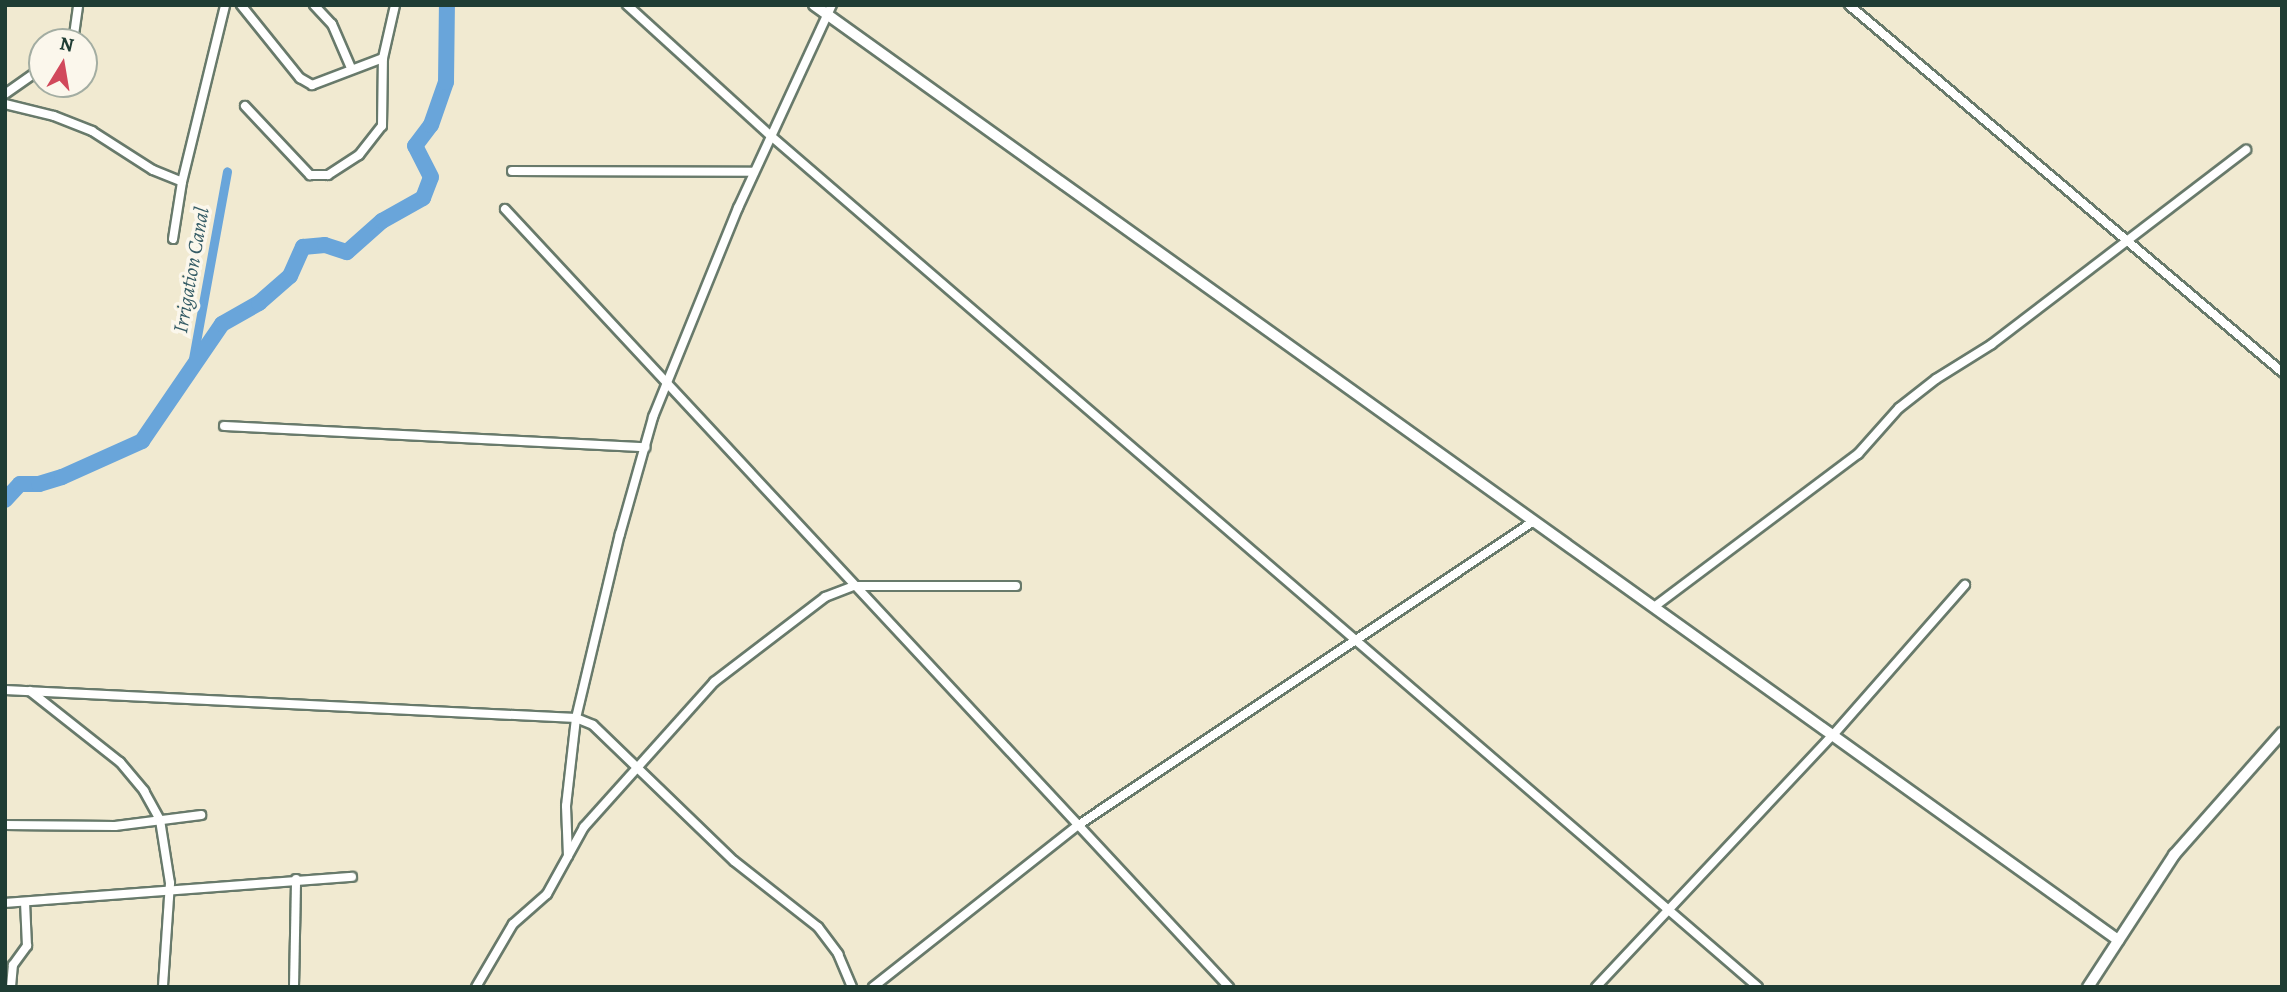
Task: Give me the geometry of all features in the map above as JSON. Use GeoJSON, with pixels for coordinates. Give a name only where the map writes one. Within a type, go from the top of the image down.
{"type":"FeatureCollection","features":[{"type":"Feature","properties":{"kind":"street"},"geometry":{"type":"LineString","coordinates":[[75,28],[78,5]]}},
{"type":"Feature","properties":{"kind":"street"},"geometry":{"type":"LineString","coordinates":[[173,239],[182,182],[225,5]]}},
{"type":"Feature","properties":{"kind":"street"},"geometry":{"type":"LineString","coordinates":[[241,5],[300,78],[312,85],[383,58]]}},
{"type":"Feature","properties":{"kind":"street"},"geometry":{"type":"LineString","coordinates":[[314,5],[332,24],[351,68]]}},
{"type":"Feature","properties":{"kind":"street"},"geometry":{"type":"LineString","coordinates":[[245,106],[310,175],[328,175],[359,155],[382,125],[383,58],[395,5]]}},
{"type":"Feature","properties":{"kind":"street"},"geometry":{"type":"LineString","coordinates":[[627,5],[771,136],[1758,987]]}},
{"type":"Feature","properties":{"kind":"street"},"geometry":{"type":"LineString","coordinates":[[814,5],[830,10],[1534,521],[2118,940]]}},
{"type":"Feature","properties":{"kind":"street"},"geometry":{"type":"LineString","coordinates":[[1849,5],[2282,372]]}},
{"type":"Feature","properties":{"kind":"street"},"geometry":{"type":"LineString","coordinates":[[568,856],[566,806],[576,718],[620,534],[645,447],[667,384],[754,172],[830,10]]}},
{"type":"Feature","properties":{"kind":"street"},"geometry":{"type":"LineString","coordinates":[[5,94],[28,78]]}},
{"type":"Feature","properties":{"kind":"street"},"geometry":{"type":"LineString","coordinates":[[5,104],[54,116],[92,131],[153,170],[182,182]]}},
{"type":"Feature","properties":{"kind":"street"},"geometry":{"type":"LineString","coordinates":[[1654,607],[1858,454],[1899,408],[1927,386],[1992,344],[2246,150]]}},
{"type":"Feature","properties":{"kind":"street"},"geometry":{"type":"LineString","coordinates":[[512,171],[754,172]]}},
{"type":"Feature","properties":{"kind":"street"},"geometry":{"type":"LineString","coordinates":[[505,209],[1229,987]]}},
{"type":"Feature","properties":{"kind":"street"},"geometry":{"type":"LineString","coordinates":[[224,426],[645,447]]}},
{"type":"Feature","properties":{"kind":"street"},"geometry":{"type":"LineString","coordinates":[[873,987],[1077,826],[1534,521]]}},
{"type":"Feature","properties":{"kind":"street"},"geometry":{"type":"LineString","coordinates":[[1596,987],[1833,736],[1965,585]]}},
{"type":"Feature","properties":{"kind":"street"},"geometry":{"type":"LineString","coordinates":[[476,987],[513,924],[547,894],[584,827],[714,682],[825,597],[854,586],[1016,586]]}},
{"type":"Feature","properties":{"kind":"street"},"geometry":{"type":"LineString","coordinates":[[5,690],[576,718],[593,725],[734,861],[818,927],[838,954],[852,987]]}},
{"type":"Feature","properties":{"kind":"street"},"geometry":{"type":"LineString","coordinates":[[30,691],[120,762],[144,791],[160,820],[168,855],[170,889],[163,987]]}},
{"type":"Feature","properties":{"kind":"street"},"geometry":{"type":"LineString","coordinates":[[2088,987],[2174,855],[2282,733]]}},
{"type":"Feature","properties":{"kind":"street"},"geometry":{"type":"LineString","coordinates":[[5,825],[53,823],[116,826],[201,815]]}},
{"type":"Feature","properties":{"kind":"street"},"geometry":{"type":"LineString","coordinates":[[5,903],[296,879],[352,877]]}},
{"type":"Feature","properties":{"kind":"street"},"geometry":{"type":"LineString","coordinates":[[294,987],[296,879]]}},
{"type":"Feature","properties":{"kind":"street"},"geometry":{"type":"LineString","coordinates":[[11,987],[13,965],[27,946],[25,902]]}},
{"type":"Feature","properties":{"kind":"waterway"},"geometry":{"type":"LineString","coordinates":[[5,500],[20,484],[39,484],[62,477],[142,441],[222,324],[259,303],[290,276],[303,247],[325,245],[347,252],[382,221],[423,198],[431,177],[415,146],[431,125],[446,82],[447,5]]}},
{"type":"Feature","properties":{"kind":"waterway","name":"Irrigation Canal"},"geometry":{"type":"LineString","coordinates":[[190,375],[227,171]]}}]}
